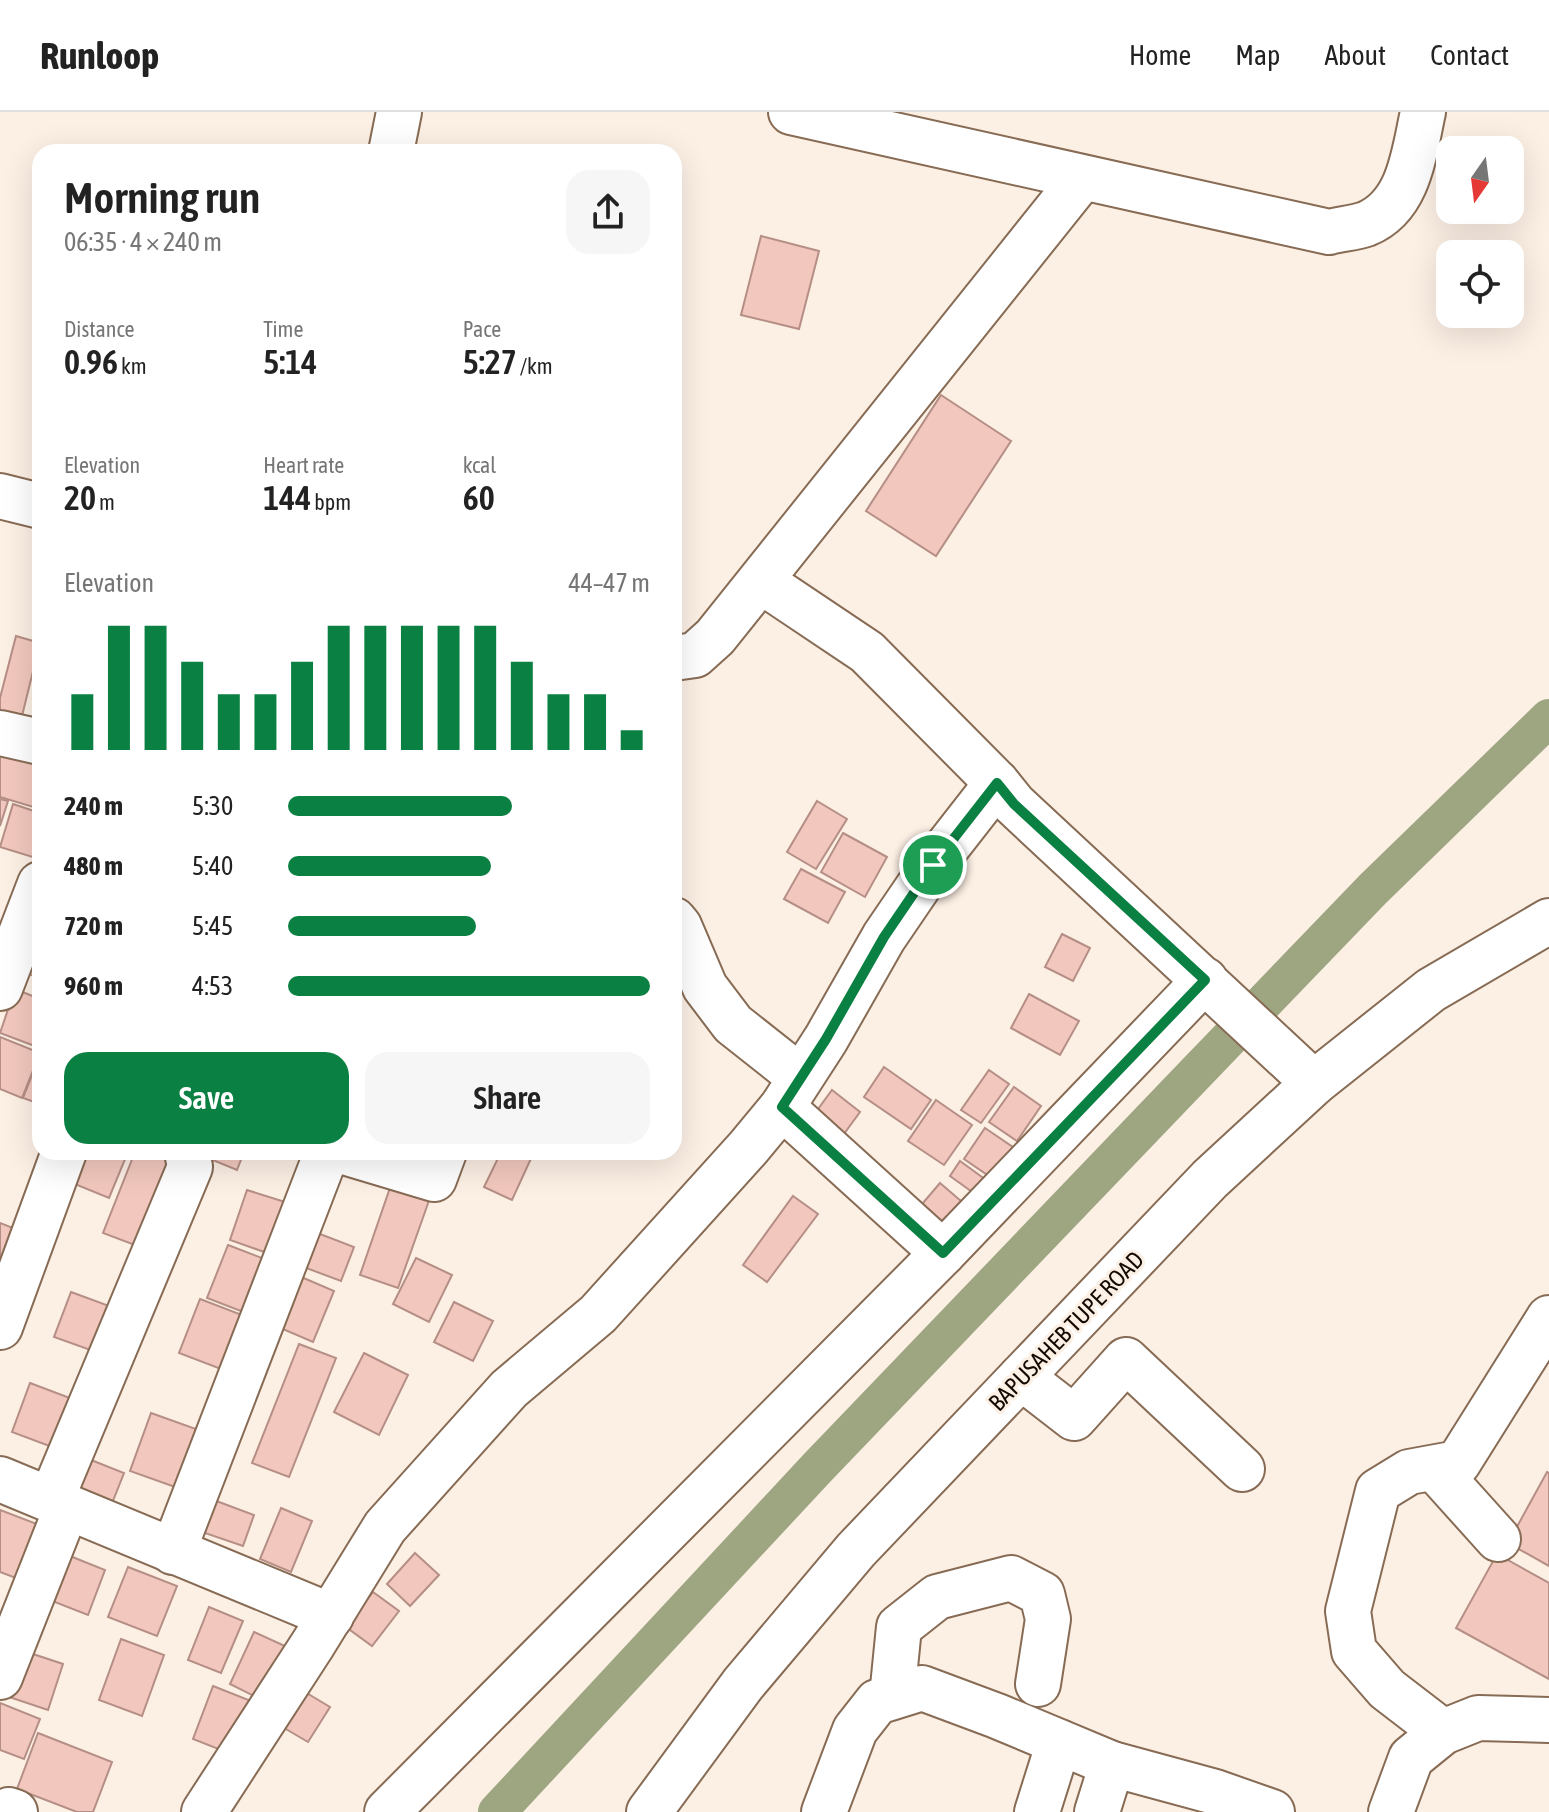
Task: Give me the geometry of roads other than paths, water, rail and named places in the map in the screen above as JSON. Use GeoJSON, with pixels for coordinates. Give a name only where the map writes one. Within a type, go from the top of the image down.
{"type":"FeatureCollection","features":[{"type":"Feature","properties":{"kind":"street"},"geometry":{"type":"LineString","coordinates":[[393,144],[399,112]]}},
{"type":"Feature","properties":{"kind":"street"},"geometry":{"type":"LineString","coordinates":[[791,112],[1329,232],[1366,224],[1394,204],[1409,175],[1423,112]]}},
{"type":"Feature","properties":{"kind":"street"},"geometry":{"type":"LineString","coordinates":[[682,657],[695,655],[715,637],[1082,178]]}},
{"type":"Feature","properties":{"kind":"street"},"geometry":{"type":"LineString","coordinates":[[0,496],[32,504]]}},
{"type":"Feature","properties":{"kind":"street"},"geometry":{"type":"LineString","coordinates":[[761,581],[867,652],[1014,804],[1307,1076]]}},
{"type":"Feature","properties":{"kind":"street"},"geometry":{"type":"LineString","coordinates":[[0,733],[32,740]]}},
{"type":"Feature","properties":{"kind":"street"},"geometry":{"type":"LineString","coordinates":[[204,1812],[385,1527],[509,1389],[598,1314],[748,1148],[826,1039],[884,937],[933,865],[997,783]]}},
{"type":"Feature","properties":{"kind":"street"},"geometry":{"type":"LineString","coordinates":[[0,988],[32,905]]}},
{"type":"Feature","properties":{"kind":"street","name":"BAPUSAHEB TUPE ROAD"},"geometry":{"type":"LineString","coordinates":[[649,1812],[743,1684],[856,1550],[1307,1076],[1431,990],[1549,921]]}},
{"type":"Feature","properties":{"kind":"street"},"geometry":{"type":"LineString","coordinates":[[682,933],[705,987],[733,1024],[791,1092],[943,1253]]}},
{"type":"Feature","properties":{"kind":"street"},"geometry":{"type":"LineString","coordinates":[[387,1812],[943,1253],[1215,990]]}},
{"type":"Feature","properties":{"kind":"street"},"geometry":{"type":"LineString","coordinates":[[0,1327],[61,1160]]}},
{"type":"Feature","properties":{"kind":"street"},"geometry":{"type":"LineString","coordinates":[[0,1677],[59,1504],[190,1167],[189,1160]]}},
{"type":"Feature","properties":{"kind":"street"},"geometry":{"type":"LineString","coordinates":[[173,1552],[324,1160]]}},
{"type":"Feature","properties":{"kind":"street"},"geometry":{"type":"LineString","coordinates":[[371,1160],[434,1179],[441,1160]]}},
{"type":"Feature","properties":{"kind":"street"},"geometry":{"type":"LineString","coordinates":[[1443,1732],[1387,1689],[1354,1651],[1348,1611],[1378,1491],[1409,1472],[1458,1463],[1549,1318]]}},
{"type":"Feature","properties":{"kind":"street"},"geometry":{"type":"LineString","coordinates":[[1021,1377],[1074,1418],[1126,1360],[1242,1469]]}},
{"type":"Feature","properties":{"kind":"street"},"geometry":{"type":"LineString","coordinates":[[1435,1469],[1498,1539]]}},
{"type":"Feature","properties":{"kind":"street"},"geometry":{"type":"LineString","coordinates":[[0,1479],[331,1616]]}},
{"type":"Feature","properties":{"kind":"street"},"geometry":{"type":"LineString","coordinates":[[892,1697],[899,1627],[937,1597],[1011,1578],[1042,1594],[1048,1619],[1038,1684]]}},
{"type":"Feature","properties":{"kind":"street"},"geometry":{"type":"LineString","coordinates":[[824,1812],[855,1730],[877,1702],[922,1688],[1112,1764],[1215,1792],[1272,1812]]}},
{"type":"Feature","properties":{"kind":"street"},"geometry":{"type":"LineString","coordinates":[[1391,1812],[1411,1758],[1443,1732],[1478,1718],[1549,1720]]}},
{"type":"Feature","properties":{"kind":"street"},"geometry":{"type":"LineString","coordinates":[[1037,1812],[1059,1742]]}},
{"type":"Feature","properties":{"kind":"street"},"geometry":{"type":"LineString","coordinates":[[1097,1812],[1112,1764]]}},
{"type":"Feature","properties":{"kind":"waterway"},"geometry":{"type":"LineString","coordinates":[[497,1812],[817,1468],[1193,1076],[1373,889],[1549,718]]}}]}
